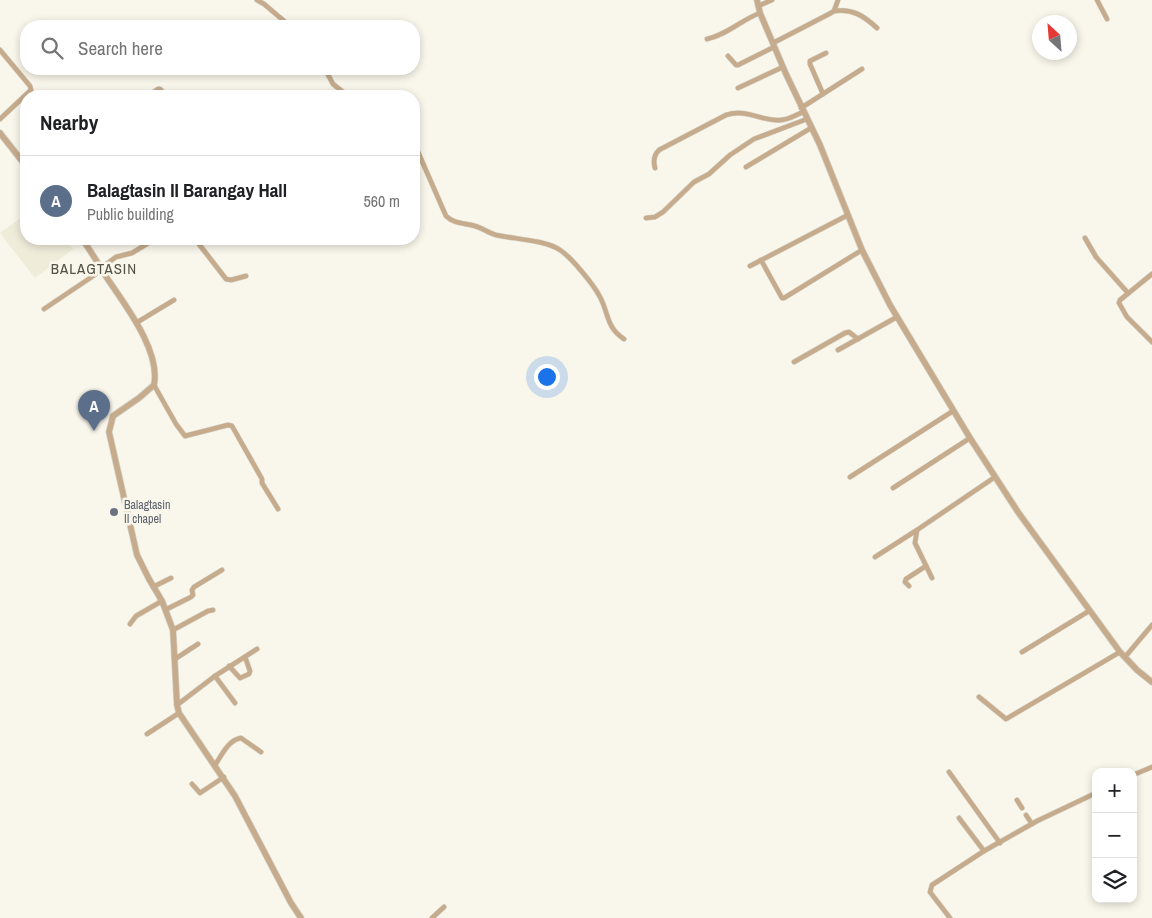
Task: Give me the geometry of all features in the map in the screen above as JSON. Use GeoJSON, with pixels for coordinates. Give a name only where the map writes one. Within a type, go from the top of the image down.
{"type":"FeatureCollection","features":[{"type":"Feature","properties":{"kind":"street"},"geometry":{"type":"LineString","coordinates":[[257,0],[283,20]]}},
{"type":"Feature","properties":{"kind":"street"},"geometry":{"type":"LineString","coordinates":[[707,39],[724,33],[748,17],[758,6],[772,0]]}},
{"type":"Feature","properties":{"kind":"street"},"geometry":{"type":"LineString","coordinates":[[834,11],[838,0]]}},
{"type":"Feature","properties":{"kind":"street"},"geometry":{"type":"LineString","coordinates":[[1097,0],[1107,19]]}},
{"type":"Feature","properties":{"kind":"street"},"geometry":{"type":"LineString","coordinates":[[758,6],[773,45],[820,145],[862,250],[897,318],[953,411],[1018,512],[1120,652],[1152,682]]}},
{"type":"Feature","properties":{"kind":"street"},"geometry":{"type":"LineString","coordinates":[[728,56],[738,65],[834,11],[854,12],[877,28]]}},
{"type":"Feature","properties":{"kind":"street"},"geometry":{"type":"LineString","coordinates":[[0,50],[20,74]]}},
{"type":"Feature","properties":{"kind":"street"},"geometry":{"type":"LineString","coordinates":[[823,94],[810,61],[826,53]]}},
{"type":"Feature","properties":{"kind":"street"},"geometry":{"type":"LineString","coordinates":[[738,88],[783,67]]}},
{"type":"Feature","properties":{"kind":"street"},"geometry":{"type":"LineString","coordinates":[[655,168],[656,153],[659,150],[726,115],[733,112],[743,112],[780,121],[802,110],[823,94],[862,70]]}},
{"type":"Feature","properties":{"kind":"street"},"geometry":{"type":"LineString","coordinates":[[21,75],[31,90]]}},
{"type":"Feature","properties":{"kind":"street"},"geometry":{"type":"LineString","coordinates":[[328,75],[333,84],[340,90]]}},
{"type":"Feature","properties":{"kind":"street"},"geometry":{"type":"LineString","coordinates":[[0,119],[20,100]]}},
{"type":"Feature","properties":{"kind":"street"},"geometry":{"type":"LineString","coordinates":[[646,218],[655,217],[662,212],[694,182],[709,174],[730,155],[754,139],[807,119]]}},
{"type":"Feature","properties":{"kind":"street"},"geometry":{"type":"LineString","coordinates":[[746,167],[811,128]]}},
{"type":"Feature","properties":{"kind":"street"},"geometry":{"type":"LineString","coordinates":[[0,133],[20,158]]}},
{"type":"Feature","properties":{"kind":"street"},"geometry":{"type":"LineString","coordinates":[[420,157],[449,219],[476,226],[494,234],[558,248],[598,292],[602,299],[608,322],[616,334],[624,340]]}},
{"type":"Feature","properties":{"kind":"street"},"geometry":{"type":"LineString","coordinates":[[750,266],[848,215]]}},
{"type":"Feature","properties":{"kind":"street"},"geometry":{"type":"LineString","coordinates":[[1085,238],[1096,257],[1128,293]]}},
{"type":"Feature","properties":{"kind":"street"},"geometry":{"type":"LineString","coordinates":[[86,245],[146,341],[155,376],[154,385],[176,424],[185,436],[228,425],[232,426],[278,509]]}},
{"type":"Feature","properties":{"kind":"street"},"geometry":{"type":"LineString","coordinates":[[44,310],[116,257],[132,252],[144,245]]}},
{"type":"Feature","properties":{"kind":"street"},"geometry":{"type":"LineString","coordinates":[[200,245],[226,280],[246,276]]}},
{"type":"Feature","properties":{"kind":"street"},"geometry":{"type":"LineString","coordinates":[[761,260],[782,298],[784,298],[862,250]]}},
{"type":"Feature","properties":{"kind":"street"},"geometry":{"type":"LineString","coordinates":[[1152,274],[1120,300],[1119,305],[1127,317],[1152,342]]}},
{"type":"Feature","properties":{"kind":"street"},"geometry":{"type":"LineString","coordinates":[[136,323],[174,300]]}},
{"type":"Feature","properties":{"kind":"street"},"geometry":{"type":"LineString","coordinates":[[838,350],[897,318]]}},
{"type":"Feature","properties":{"kind":"street"},"geometry":{"type":"LineString","coordinates":[[794,362],[845,333],[848,332],[858,339]]}},
{"type":"Feature","properties":{"kind":"street"},"geometry":{"type":"LineString","coordinates":[[154,385],[114,416],[110,432],[135,547],[141,564],[162,601],[173,630],[177,706],[179,713],[224,777],[301,918]]}},
{"type":"Feature","properties":{"kind":"street"},"geometry":{"type":"LineString","coordinates":[[850,477],[953,411]]}},
{"type":"Feature","properties":{"kind":"street"},"geometry":{"type":"LineString","coordinates":[[893,488],[970,438]]}},
{"type":"Feature","properties":{"kind":"street"},"geometry":{"type":"LineString","coordinates":[[875,557],[995,477]]}},
{"type":"Feature","properties":{"kind":"street"},"geometry":{"type":"LineString","coordinates":[[917,530],[914,542],[932,578]]}},
{"type":"Feature","properties":{"kind":"street"},"geometry":{"type":"LineString","coordinates":[[909,586],[905,582],[906,579],[926,566]]}},
{"type":"Feature","properties":{"kind":"street"},"geometry":{"type":"LineString","coordinates":[[165,610],[191,597],[194,587],[222,570]]}},
{"type":"Feature","properties":{"kind":"street"},"geometry":{"type":"LineString","coordinates":[[153,587],[170,578]]}},
{"type":"Feature","properties":{"kind":"street"},"geometry":{"type":"LineString","coordinates":[[130,624],[136,616],[162,601]]}},
{"type":"Feature","properties":{"kind":"street"},"geometry":{"type":"LineString","coordinates":[[173,630],[208,610],[213,610]]}},
{"type":"Feature","properties":{"kind":"street"},"geometry":{"type":"LineString","coordinates":[[1022,652],[1089,611]]}},
{"type":"Feature","properties":{"kind":"street"},"geometry":{"type":"LineString","coordinates":[[1125,657],[1152,625]]}},
{"type":"Feature","properties":{"kind":"street"},"geometry":{"type":"LineString","coordinates":[[175,659],[198,644]]}},
{"type":"Feature","properties":{"kind":"street"},"geometry":{"type":"LineString","coordinates":[[177,706],[229,666],[257,649]]}},
{"type":"Feature","properties":{"kind":"street"},"geometry":{"type":"LineString","coordinates":[[979,697],[1006,719],[1120,652]]}},
{"type":"Feature","properties":{"kind":"street"},"geometry":{"type":"LineString","coordinates":[[229,666],[240,678],[249,674],[250,671],[245,657]]}},
{"type":"Feature","properties":{"kind":"street"},"geometry":{"type":"LineString","coordinates":[[216,676],[235,703]]}},
{"type":"Feature","properties":{"kind":"street"},"geometry":{"type":"LineString","coordinates":[[147,734],[179,713]]}},
{"type":"Feature","properties":{"kind":"street"},"geometry":{"type":"LineString","coordinates":[[216,765],[229,744],[238,738],[241,738],[261,752]]}},
{"type":"Feature","properties":{"kind":"street"},"geometry":{"type":"LineString","coordinates":[[1137,773],[1152,767]]}},
{"type":"Feature","properties":{"kind":"street"},"geometry":{"type":"LineString","coordinates":[[948,772],[1000,843]]}},
{"type":"Feature","properties":{"kind":"street"},"geometry":{"type":"LineString","coordinates":[[192,784],[200,793],[224,777]]}},
{"type":"Feature","properties":{"kind":"street"},"geometry":{"type":"LineString","coordinates":[[950,918],[930,892],[932,886],[1032,824],[1092,795]]}},
{"type":"Feature","properties":{"kind":"street"},"geometry":{"type":"LineString","coordinates":[[1017,800],[1022,808]]}},
{"type":"Feature","properties":{"kind":"street"},"geometry":{"type":"LineString","coordinates":[[1026,815],[1032,824]]}},
{"type":"Feature","properties":{"kind":"street"},"geometry":{"type":"LineString","coordinates":[[959,818],[984,852]]}},
{"type":"Feature","properties":{"kind":"street"},"geometry":{"type":"LineString","coordinates":[[432,918],[444,907]]}},
{"type":"Feature","properties":{"kind":"shaded area"},"geometry":{"type":"Polygon","coordinates":[[[20,218],[20,245],[70,245],[73,249],[35,278],[0,233],[20,218]]]}},
{"type":"Feature","properties":{"kind":"place","name":"Balagtasin II Barangay Hall"},"geometry":{"type":"Point","coordinates":[94,431]}},
{"type":"Feature","properties":{"kind":"place","name":"Balagtasin II chapel"},"geometry":{"type":"Point","coordinates":[114,512]}},
{"type":"Feature","properties":{"kind":"district","name":"BALAGTASIN"},"geometry":{"type":"Point","coordinates":[94,268]}}]}
